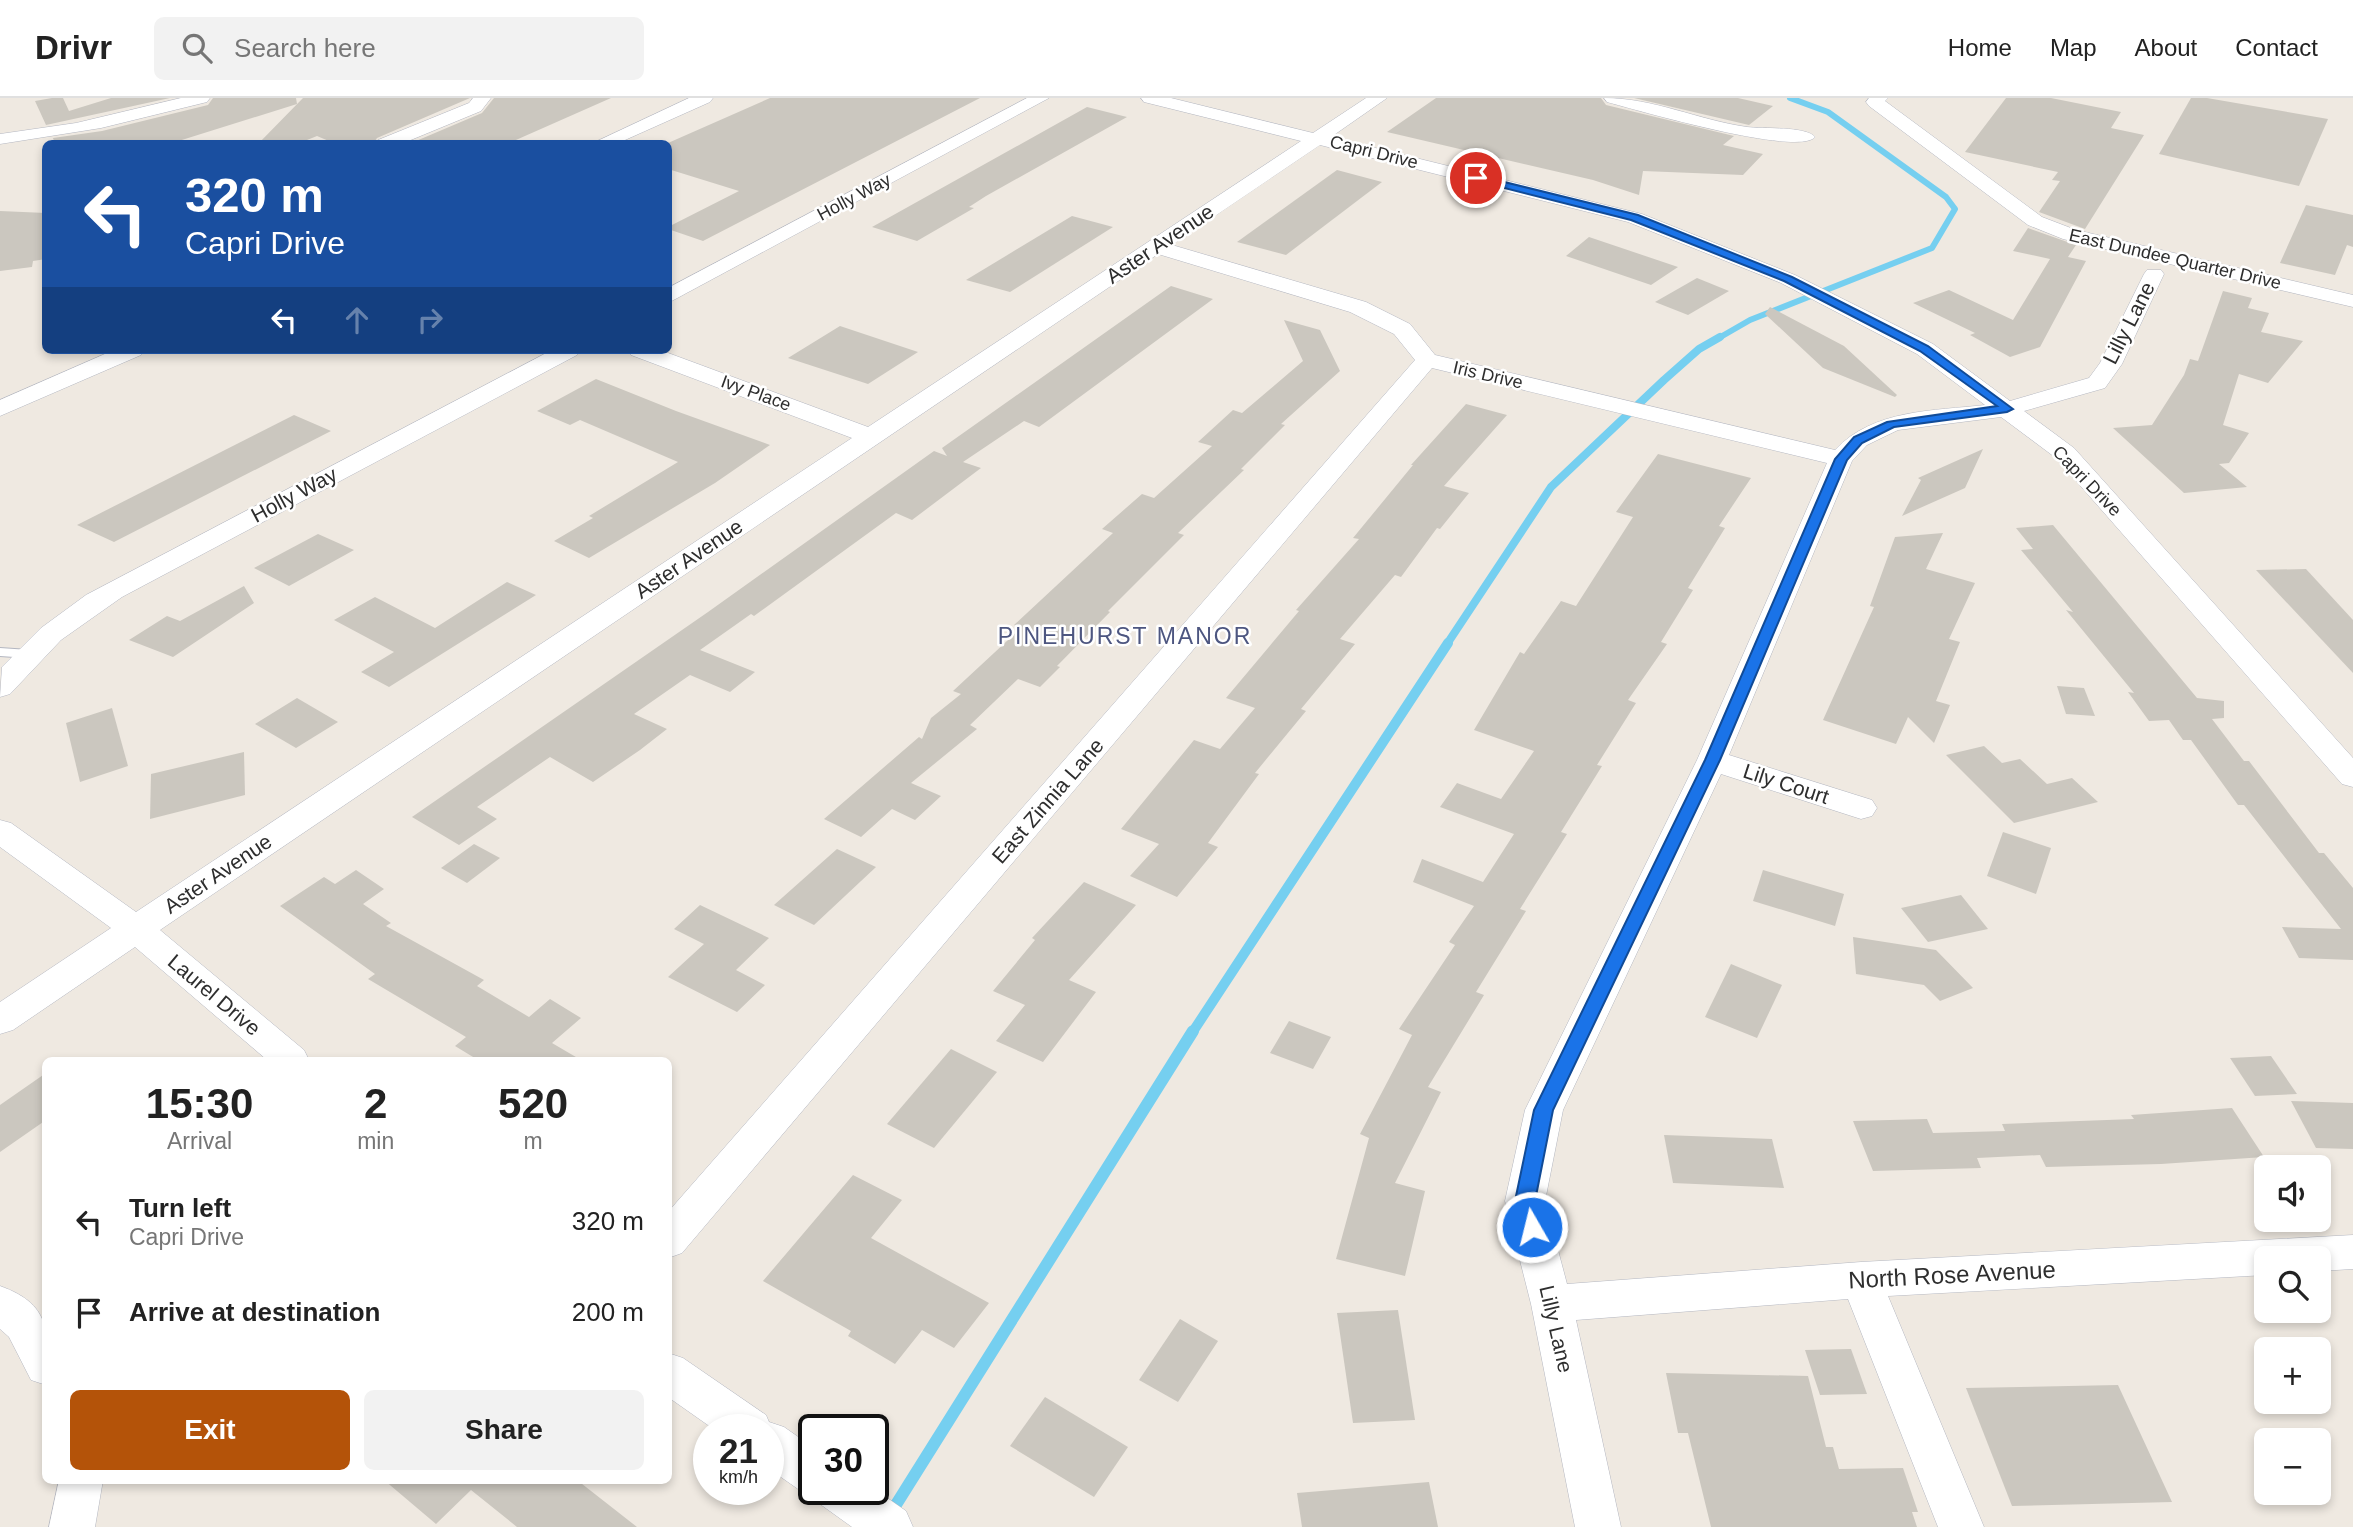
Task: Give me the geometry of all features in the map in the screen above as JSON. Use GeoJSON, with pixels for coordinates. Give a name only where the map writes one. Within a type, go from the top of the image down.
{"type":"FeatureCollection","features":[{"type":"Feature","properties":{"kind":"street"},"geometry":{"type":"LineString","coordinates":[[0,139],[56,133],[116,122],[201,98]]}},
{"type":"Feature","properties":{"kind":"street"},"geometry":{"type":"LineString","coordinates":[[394,140],[475,107],[482,98]]}},
{"type":"Feature","properties":{"kind":"street"},"geometry":{"type":"LineString","coordinates":[[609,140],[704,98]]}},
{"type":"Feature","properties":{"kind":"street","name":"Holly Way"},"geometry":{"type":"LineString","coordinates":[[672,295],[1040,98]]}},
{"type":"Feature","properties":{"kind":"street","name":"Capri Drive"},"geometry":{"type":"LineString","coordinates":[[1150,98],[1635,218],[1788,279],[1924,349],[2065,453],[2348,766]]}},
{"type":"Feature","properties":{"kind":"street","name":"Aster Avenue"},"geometry":{"type":"LineString","coordinates":[[0,1020],[1378,98]]}},
{"type":"Feature","properties":{"kind":"street"},"geometry":{"type":"LineString","coordinates":[[1613,98],[1745,132],[1805,137]]}},
{"type":"Feature","properties":{"kind":"street","name":"East Dundee Quarter Drive"},"geometry":{"type":"LineString","coordinates":[[1879,98],[1875,102],[2035,221],[2070,235],[2353,301]]}},
{"type":"Feature","properties":{"kind":"street","name":"Iris Drive"},"geometry":{"type":"LineString","coordinates":[[1155,247],[1358,307],[1402,329],[1427,360],[1841,459]]}},
{"type":"Feature","properties":{"kind":"street","name":"Lilly Lane"},"geometry":{"type":"LineString","coordinates":[[1598,1527],[1552,1304],[1525,1201],[1544,1110],[1712,760],[1841,459],[1858,440],[1892,424],[2007,409],[2097,383],[2111,363],[2154,274]]}},
{"type":"Feature","properties":{"kind":"street"},"geometry":{"type":"LineString","coordinates":[[0,409],[124,354]]}},
{"type":"Feature","properties":{"kind":"street","name":"Holly Way"},"geometry":{"type":"LineString","coordinates":[[0,688],[29,654],[58,627],[112,592],[561,354]]}},
{"type":"Feature","properties":{"kind":"street","name":"Ivy Place"},"geometry":{"type":"LineString","coordinates":[[650,354],[872,436]]}},
{"type":"Feature","properties":{"kind":"street","name":"East Zinnia Lane"},"geometry":{"type":"LineString","coordinates":[[672,1236],[1427,360]]}},
{"type":"Feature","properties":{"kind":"street","name":"Lily Court"},"geometry":{"type":"LineString","coordinates":[[1712,760],[1861,808]]}},
{"type":"Feature","properties":{"kind":"street"},"geometry":{"type":"LineString","coordinates":[[0,831],[136,929]]}},
{"type":"Feature","properties":{"kind":"street","name":"Laurel Drive"},"geometry":{"type":"LineString","coordinates":[[136,929],[287,1057]]}},
{"type":"Feature","properties":{"kind":"street","name":"North Rose Avenue"},"geometry":{"type":"LineString","coordinates":[[1552,1304],[1861,1280],[2353,1252]]}},
{"type":"Feature","properties":{"kind":"street"},"geometry":{"type":"LineString","coordinates":[[1861,1280],[1961,1527]]}},
{"type":"Feature","properties":{"kind":"street"},"geometry":{"type":"LineString","coordinates":[[0,1304],[24,1324],[42,1358]]}},
{"type":"Feature","properties":{"kind":"street"},"geometry":{"type":"LineString","coordinates":[[672,1374],[728,1414]]}},
{"type":"Feature","properties":{"kind":"street"},"geometry":{"type":"LineString","coordinates":[[72,1527],[80,1484]]}},
{"type":"Feature","properties":{"kind":"street"},"geometry":{"type":"LineString","coordinates":[[859,1505],[890,1527]]}},
{"type":"Feature","properties":{"kind":"lane"},"geometry":{"type":"LineString","coordinates":[[0,652],[29,654]]}},
{"type":"Feature","properties":{"kind":"building"},"geometry":{"type":"Polygon","coordinates":[[[63,98],[69,111],[111,98],[170,98],[46,125],[35,101],[63,98]]]}},
{"type":"Feature","properties":{"kind":"building"},"geometry":{"type":"Polygon","coordinates":[[[213,98],[296,98],[297,104],[182,140],[53,138],[102,131],[208,105],[213,98]]]}},
{"type":"Feature","properties":{"kind":"building"},"geometry":{"type":"Polygon","coordinates":[[[303,98],[470,98],[376,140],[326,140],[317,136],[307,140],[262,140],[303,98]]]}},
{"type":"Feature","properties":{"kind":"building"},"geometry":{"type":"Polygon","coordinates":[[[494,98],[611,98],[516,140],[418,140],[482,113],[494,98]]]}},
{"type":"Feature","properties":{"kind":"building"},"geometry":{"type":"Polygon","coordinates":[[[770,98],[980,98],[703,241],[672,230],[672,225],[739,191],[672,170],[672,141],[770,98]]]}},
{"type":"Feature","properties":{"kind":"building"},"geometry":{"type":"Polygon","coordinates":[[[1436,98],[1601,98],[1606,105],[1734,136],[1723,145],[1763,154],[1743,175],[1643,171],[1639,195],[1593,180],[1387,132],[1436,98]]]}},
{"type":"Feature","properties":{"kind":"building"},"geometry":{"type":"Polygon","coordinates":[[[1634,98],[1738,98],[1773,106],[1749,125],[1634,98]]]}},
{"type":"Feature","properties":{"kind":"building"},"geometry":{"type":"Polygon","coordinates":[[[2006,98],[2051,98],[2121,112],[2111,128],[2144,135],[2085,229],[2039,212],[2060,181],[2052,180],[2058,172],[1965,152],[2006,98]]]}},
{"type":"Feature","properties":{"kind":"building"},"geometry":{"type":"Polygon","coordinates":[[[2191,98],[2207,98],[2328,119],[2299,186],[2159,154],[2191,98]]]}},
{"type":"Feature","properties":{"kind":"building"},"geometry":{"type":"Polygon","coordinates":[[[1087,107],[1127,117],[986,196],[969,207],[974,208],[917,241],[872,227],[1087,107]]]}},
{"type":"Feature","properties":{"kind":"building"},"geometry":{"type":"Polygon","coordinates":[[[1337,170],[1382,182],[1286,255],[1237,242],[1337,170]]]}},
{"type":"Feature","properties":{"kind":"building"},"geometry":{"type":"Polygon","coordinates":[[[2306,205],[2353,215],[2353,247],[2347,245],[2335,275],[2280,263],[2306,205]]]}},
{"type":"Feature","properties":{"kind":"building"},"geometry":{"type":"Polygon","coordinates":[[[0,211],[42,213],[42,260],[33,261],[32,267],[0,271],[0,211]]]}},
{"type":"Feature","properties":{"kind":"building"},"geometry":{"type":"Polygon","coordinates":[[[1072,216],[1113,227],[1010,292],[966,280],[1072,216]]]}},
{"type":"Feature","properties":{"kind":"building"},"geometry":{"type":"Polygon","coordinates":[[[2028,228],[2076,245],[2068,257],[2086,261],[2040,347],[2010,357],[1970,335],[1975,333],[1913,303],[1949,290],[2013,320],[2050,259],[2013,251],[2028,228]]]}},
{"type":"Feature","properties":{"kind":"building"},"geometry":{"type":"Polygon","coordinates":[[[1589,237],[1678,267],[1651,285],[1566,256],[1589,237]]]}},
{"type":"Feature","properties":{"kind":"building"},"geometry":{"type":"Polygon","coordinates":[[[1697,278],[1729,291],[1688,315],[1655,302],[1697,278]]]}},
{"type":"Feature","properties":{"kind":"building"},"geometry":{"type":"Polygon","coordinates":[[[1171,286],[1213,299],[1039,427],[1024,421],[963,462],[981,468],[912,520],[896,513],[754,616],[751,614],[700,650],[755,672],[730,692],[690,675],[634,714],[667,729],[640,750],[593,782],[550,757],[477,807],[497,819],[459,845],[412,817],[934,451],[947,456],[942,448],[1171,286]]]}},
{"type":"Feature","properties":{"kind":"building"},"geometry":{"type":"Polygon","coordinates":[[[2223,291],[2252,298],[2248,308],[2269,313],[2261,332],[2303,341],[2268,383],[2239,374],[2223,425],[2249,433],[2229,463],[2219,464],[2247,487],[2184,493],[2113,428],[2152,425],[2184,375],[2190,359],[2198,361],[2223,291]]]}},
{"type":"Feature","properties":{"kind":"building"},"geometry":{"type":"Polygon","coordinates":[[[1770,307],[1844,346],[1897,395],[1895,397],[1823,368],[1765,314],[1770,307]]]}},
{"type":"Feature","properties":{"kind":"building"},"geometry":{"type":"Polygon","coordinates":[[[1284,320],[1320,330],[1340,371],[1281,424],[1285,425],[1241,469],[1244,470],[1178,533],[1184,535],[1108,611],[1110,612],[1040,687],[1018,679],[970,725],[977,729],[911,783],[941,796],[915,820],[892,809],[861,837],[824,819],[919,737],[922,739],[931,718],[961,694],[953,691],[1021,628],[1014,625],[1113,533],[1102,529],[1142,494],[1154,498],[1212,446],[1198,442],[1233,410],[1242,413],[1303,361],[1284,320]]]}},
{"type":"Feature","properties":{"kind":"building"},"geometry":{"type":"Polygon","coordinates":[[[840,326],[918,352],[868,384],[788,358],[840,326]]]}},
{"type":"Feature","properties":{"kind":"building"},"geometry":{"type":"Polygon","coordinates":[[[596,379],[770,445],[715,483],[589,558],[554,541],[593,518],[589,516],[678,462],[580,420],[570,425],[537,411],[596,379]]]}},
{"type":"Feature","properties":{"kind":"building"},"geometry":{"type":"Polygon","coordinates":[[[1466,404],[1507,415],[1444,486],[1469,493],[1440,529],[1437,528],[1401,577],[1395,575],[1340,639],[1355,644],[1301,709],[1306,711],[1255,773],[1259,774],[1208,843],[1218,847],[1177,897],[1130,876],[1159,844],[1121,829],[1194,740],[1220,749],[1255,708],[1226,698],[1299,611],[1296,610],[1359,539],[1353,538],[1411,465],[1466,404]]]}},
{"type":"Feature","properties":{"kind":"building"},"geometry":{"type":"Polygon","coordinates":[[[294,415],[331,431],[114,542],[77,525],[294,415]]]}},
{"type":"Feature","properties":{"kind":"building"},"geometry":{"type":"Polygon","coordinates":[[[1983,449],[1965,488],[1902,516],[1921,480],[1918,478],[1983,449]]]}},
{"type":"Feature","properties":{"kind":"building"},"geometry":{"type":"Polygon","coordinates":[[[1658,454],[1751,478],[1719,526],[1725,528],[1688,588],[1693,590],[1661,642],[1667,644],[1628,700],[1636,703],[1597,765],[1602,766],[1561,832],[1567,834],[1520,909],[1526,911],[1476,992],[1484,995],[1428,1087],[1441,1092],[1395,1183],[1425,1191],[1405,1276],[1336,1259],[1369,1138],[1360,1134],[1412,1035],[1399,1029],[1455,945],[1449,942],[1474,906],[1413,882],[1422,859],[1483,882],[1514,834],[1440,807],[1457,783],[1501,799],[1534,751],[1474,730],[1520,652],[1524,654],[1561,601],[1576,606],[1633,517],[1616,512],[1658,454]]]}},
{"type":"Feature","properties":{"kind":"building"},"geometry":{"type":"Polygon","coordinates":[[[2053,525],[2197,698],[2224,701],[2224,718],[2212,719],[2244,761],[2249,761],[2319,853],[2324,853],[2353,888],[2353,960],[2299,958],[2282,927],[2341,929],[2244,805],[2238,805],[2191,740],[2183,740],[2169,720],[2149,721],[2128,692],[2134,693],[2066,610],[2073,612],[2021,550],[2033,549],[2016,528],[2053,525]]]}},
{"type":"Feature","properties":{"kind":"building"},"geometry":{"type":"Polygon","coordinates":[[[1943,533],[1926,569],[1975,583],[1949,639],[1960,642],[1936,701],[1950,705],[1934,743],[1908,717],[1896,744],[1823,720],[1874,607],[1870,606],[1895,537],[1943,533]]]}},
{"type":"Feature","properties":{"kind":"building"},"geometry":{"type":"Polygon","coordinates":[[[318,534],[354,550],[289,586],[254,568],[318,534]]]}},
{"type":"Feature","properties":{"kind":"building"},"geometry":{"type":"Polygon","coordinates":[[[2306,569],[2353,620],[2353,673],[2256,570],[2306,569]]]}},
{"type":"Feature","properties":{"kind":"building"},"geometry":{"type":"Polygon","coordinates":[[[507,582],[536,595],[389,687],[361,672],[394,652],[334,620],[375,597],[435,628],[507,582]]]}},
{"type":"Feature","properties":{"kind":"building"},"geometry":{"type":"Polygon","coordinates":[[[244,586],[254,603],[173,657],[129,640],[167,616],[180,621],[244,586]]]}},
{"type":"Feature","properties":{"kind":"building"},"geometry":{"type":"Polygon","coordinates":[[[2057,686],[2084,688],[2095,716],[2066,714],[2057,686]]]}},
{"type":"Feature","properties":{"kind":"building"},"geometry":{"type":"Polygon","coordinates":[[[297,698],[338,722],[296,748],[255,724],[297,698]]]}},
{"type":"Feature","properties":{"kind":"building"},"geometry":{"type":"Polygon","coordinates":[[[112,708],[128,766],[80,782],[66,723],[112,708]]]}},
{"type":"Feature","properties":{"kind":"building"},"geometry":{"type":"Polygon","coordinates":[[[1984,746],[2002,763],[2020,759],[2047,784],[2072,778],[2098,802],[2014,823],[1946,755],[1984,746]]]}},
{"type":"Feature","properties":{"kind":"building"},"geometry":{"type":"Polygon","coordinates":[[[244,752],[245,795],[150,819],[151,774],[244,752]]]}},
{"type":"Feature","properties":{"kind":"building"},"geometry":{"type":"Polygon","coordinates":[[[2003,832],[2051,848],[2036,894],[1987,876],[2003,832]]]}},
{"type":"Feature","properties":{"kind":"building"},"geometry":{"type":"Polygon","coordinates":[[[474,844],[500,858],[467,883],[441,868],[474,844]]]}},
{"type":"Feature","properties":{"kind":"building"},"geometry":{"type":"Polygon","coordinates":[[[837,849],[876,867],[814,925],[774,905],[837,849]]]}},
{"type":"Feature","properties":{"kind":"building"},"geometry":{"type":"Polygon","coordinates":[[[356,870],[384,889],[363,904],[391,923],[386,926],[484,980],[477,986],[529,1017],[550,999],[581,1018],[552,1043],[576,1057],[473,1057],[455,1046],[466,1037],[368,979],[375,974],[280,906],[324,877],[335,884],[356,870]]]}},
{"type":"Feature","properties":{"kind":"building"},"geometry":{"type":"Polygon","coordinates":[[[1763,870],[1844,894],[1835,926],[1753,901],[1763,870]]]}},
{"type":"Feature","properties":{"kind":"building"},"geometry":{"type":"Polygon","coordinates":[[[1084,882],[1136,905],[1069,980],[1096,992],[1043,1062],[996,1041],[1025,1005],[993,991],[1035,940],[1032,938],[1084,882]]]}},
{"type":"Feature","properties":{"kind":"building"},"geometry":{"type":"Polygon","coordinates":[[[1961,895],[1988,929],[1928,942],[1901,908],[1961,895]]]}},
{"type":"Feature","properties":{"kind":"building"},"geometry":{"type":"Polygon","coordinates":[[[700,905],[769,938],[736,970],[765,985],[737,1012],[668,977],[704,944],[674,929],[700,905]]]}},
{"type":"Feature","properties":{"kind":"building"},"geometry":{"type":"Polygon","coordinates":[[[1853,937],[1936,950],[1973,988],[1940,1001],[1924,985],[1856,974],[1853,937]]]}},
{"type":"Feature","properties":{"kind":"building"},"geometry":{"type":"Polygon","coordinates":[[[1731,964],[1782,985],[1757,1038],[1705,1017],[1731,964]]]}},
{"type":"Feature","properties":{"kind":"building"},"geometry":{"type":"Polygon","coordinates":[[[1289,1021],[1331,1037],[1313,1069],[1270,1053],[1289,1021]]]}},
{"type":"Feature","properties":{"kind":"building"},"geometry":{"type":"Polygon","coordinates":[[[951,1049],[997,1072],[934,1148],[887,1124],[951,1049]]]}},
{"type":"Feature","properties":{"kind":"building"},"geometry":{"type":"Polygon","coordinates":[[[2271,1056],[2297,1094],[2255,1096],[2230,1058],[2271,1056]]]}},
{"type":"Feature","properties":{"kind":"building"},"geometry":{"type":"Polygon","coordinates":[[[42,1076],[42,1123],[0,1152],[0,1105],[42,1076]]]}},
{"type":"Feature","properties":{"kind":"building"},"geometry":{"type":"Polygon","coordinates":[[[2291,1101],[2353,1103],[2353,1149],[2316,1148],[2291,1101]]]}},
{"type":"Feature","properties":{"kind":"building"},"geometry":{"type":"Polygon","coordinates":[[[2232,1108],[2263,1155],[2161,1164],[2046,1167],[2040,1155],[1977,1158],[1981,1168],[1873,1171],[1853,1121],[1927,1119],[1933,1133],[2005,1131],[2002,1124],[2134,1119],[2131,1115],[2232,1108]]]}},
{"type":"Feature","properties":{"kind":"building"},"geometry":{"type":"Polygon","coordinates":[[[1664,1135],[1772,1139],[1784,1188],[1673,1183],[1664,1135]]]}},
{"type":"Feature","properties":{"kind":"building"},"geometry":{"type":"Polygon","coordinates":[[[853,1175],[902,1200],[871,1238],[989,1303],[954,1348],[922,1330],[895,1364],[848,1336],[851,1331],[763,1281],[853,1175]]]}},
{"type":"Feature","properties":{"kind":"building"},"geometry":{"type":"Polygon","coordinates":[[[1398,1310],[1415,1420],[1353,1423],[1337,1313],[1398,1310]]]}},
{"type":"Feature","properties":{"kind":"building"},"geometry":{"type":"Polygon","coordinates":[[[1180,1319],[1218,1341],[1178,1402],[1139,1380],[1180,1319]]]}},
{"type":"Feature","properties":{"kind":"building"},"geometry":{"type":"Polygon","coordinates":[[[1851,1349],[1867,1394],[1820,1395],[1805,1350],[1851,1349]]]}},
{"type":"Feature","properties":{"kind":"building"},"geometry":{"type":"Polygon","coordinates":[[[1666,1373],[1808,1376],[1826,1447],[1833,1447],[1839,1469],[1903,1468],[1918,1512],[1912,1512],[1917,1527],[1711,1527],[1688,1433],[1678,1433],[1666,1373]]]}},
{"type":"Feature","properties":{"kind":"building"},"geometry":{"type":"Polygon","coordinates":[[[2118,1385],[2172,1502],[2012,1506],[1966,1388],[2118,1385]]]}},
{"type":"Feature","properties":{"kind":"building"},"geometry":{"type":"Polygon","coordinates":[[[1045,1397],[1128,1447],[1094,1497],[1010,1446],[1045,1397]]]}},
{"type":"Feature","properties":{"kind":"building"},"geometry":{"type":"Polygon","coordinates":[[[1429,1482],[1438,1527],[1302,1527],[1297,1493],[1429,1482]]]}},
{"type":"Feature","properties":{"kind":"building"},"geometry":{"type":"Polygon","coordinates":[[[389,1484],[582,1484],[637,1527],[517,1527],[471,1490],[436,1524],[389,1484]]]}},
{"type":"Feature","properties":{"kind":"waterway"},"geometry":{"type":"LineString","coordinates":[[1717,339],[1750,320],[1932,248],[1955,209],[1946,197],[1828,112],[1790,98]]}},
{"type":"Feature","properties":{"kind":"waterway"},"geometry":{"type":"LineString","coordinates":[[1447,644],[1551,487],[1664,380],[1699,349],[1720,337]]}},
{"type":"Feature","properties":{"kind":"waterway"},"geometry":{"type":"LineString","coordinates":[[1192,1033],[1448,643]]}},
{"type":"Feature","properties":{"kind":"waterway"},"geometry":{"type":"LineString","coordinates":[[882,1527],[1193,1031]]}},
{"type":"Feature","properties":{"kind":"district","name":"PINEHURST MANOR"},"geometry":{"type":"Point","coordinates":[1125,636]}},
{"type":"Feature","properties":{"kind":"route"},"geometry":{"type":"LineString","coordinates":[[1476,178],[1635,218],[1788,279],[1924,349],[2007,409],[1892,424],[1858,440],[1841,459],[1712,760],[1544,1110],[1525,1201],[1532,1227]]}}]}
